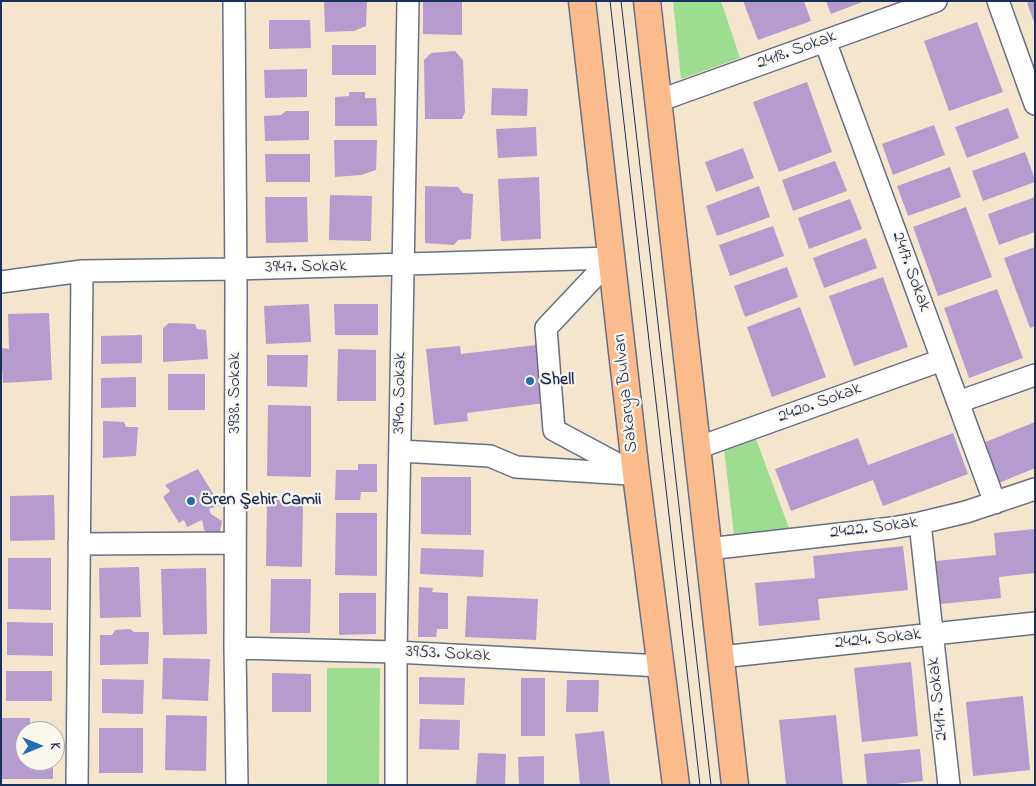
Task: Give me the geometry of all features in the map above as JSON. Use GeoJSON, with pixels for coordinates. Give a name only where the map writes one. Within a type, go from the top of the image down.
{"type":"FeatureCollection","features":[{"type":"Feature","properties":{"kind":"main road","name":"Sakarya Bulvarı"},"geometry":{"type":"LineString","coordinates":[[582,1],[636,474],[676,785]]}},
{"type":"Feature","properties":{"kind":"main road"},"geometry":{"type":"LineString","coordinates":[[647,1],[735,785]]}},
{"type":"Feature","properties":{"kind":"street","name":"3938. Sokak"},"geometry":{"type":"LineString","coordinates":[[234,1],[237,785]]}},
{"type":"Feature","properties":{"kind":"street","name":"3940. Sokak"},"geometry":{"type":"LineString","coordinates":[[396,785],[396,652],[408,1]]}},
{"type":"Feature","properties":{"kind":"street"},"geometry":{"type":"LineString","coordinates":[[998,1],[1035,104]]}},
{"type":"Feature","properties":{"kind":"street","name":"2418. Sokak"},"geometry":{"type":"LineString","coordinates":[[658,100],[825,41],[925,3]]}},
{"type":"Feature","properties":{"kind":"street","name":"2417. Sokak"},"geometry":{"type":"LineString","coordinates":[[825,41],[995,503]]}},
{"type":"Feature","properties":{"kind":"street","name":"3947. Sokak"},"geometry":{"type":"LineString","coordinates":[[1,282],[82,271],[236,270],[612,258]]}},
{"type":"Feature","properties":{"kind":"street"},"geometry":{"type":"LineString","coordinates":[[612,258],[546,328],[554,430],[636,474]]}},
{"type":"Feature","properties":{"kind":"street"},"geometry":{"type":"LineString","coordinates":[[77,785],[82,271]]}},
{"type":"Feature","properties":{"kind":"street","name":"2420. Sokak"},"geometry":{"type":"LineString","coordinates":[[697,448],[942,360]]}},
{"type":"Feature","properties":{"kind":"street"},"geometry":{"type":"LineString","coordinates":[[958,402],[1035,375]]}},
{"type":"Feature","properties":{"kind":"street"},"geometry":{"type":"LineString","coordinates":[[400,451],[490,456],[516,467],[636,474]]}},
{"type":"Feature","properties":{"kind":"street","name":"2422. Sokak"},"geometry":{"type":"LineString","coordinates":[[708,548],[892,528],[920,523],[966,512],[1035,489]]}},
{"type":"Feature","properties":{"kind":"street","name":"2417. Sokak"},"geometry":{"type":"LineString","coordinates":[[920,523],[949,785]]}},
{"type":"Feature","properties":{"kind":"street"},"geometry":{"type":"LineString","coordinates":[[79,544],[235,543]]}},
{"type":"Feature","properties":{"kind":"street","name":"2424. Sokak"},"geometry":{"type":"LineString","coordinates":[[721,657],[1035,622]]}},
{"type":"Feature","properties":{"kind":"street","name":"3953. Sokak"},"geometry":{"type":"LineString","coordinates":[[235,648],[396,652],[662,666]]}},
{"type":"Feature","properties":{"kind":"green space"},"geometry":{"type":"Polygon","coordinates":[[[673,1],[721,1],[740,58],[681,79],[673,1]]]}},
{"type":"Feature","properties":{"kind":"green space"},"geometry":{"type":"Polygon","coordinates":[[[756,439],[789,528],[734,535],[724,449],[756,439]]]}},
{"type":"Feature","properties":{"kind":"green space"},"geometry":{"type":"Polygon","coordinates":[[[327,668],[380,668],[379,785],[327,785],[327,668]]]}},
{"type":"Feature","properties":{"kind":"building"},"geometry":{"type":"Polygon","coordinates":[[[324,1],[367,1],[366,26],[354,31],[325,32],[324,1]]]}},
{"type":"Feature","properties":{"kind":"building"},"geometry":{"type":"Polygon","coordinates":[[[423,1],[462,1],[462,35],[423,34],[423,1]]]}},
{"type":"Feature","properties":{"kind":"building"},"geometry":{"type":"Polygon","coordinates":[[[743,1],[804,1],[811,21],[758,40],[743,1]]]}},
{"type":"Feature","properties":{"kind":"building"},"geometry":{"type":"Polygon","coordinates":[[[826,1],[865,1],[831,14],[826,1]]]}},
{"type":"Feature","properties":{"kind":"building"},"geometry":{"type":"Polygon","coordinates":[[[1035,1],[1035,25],[1027,3],[1035,1]]]}},
{"type":"Feature","properties":{"kind":"building"},"geometry":{"type":"Polygon","coordinates":[[[269,20],[310,20],[311,48],[269,49],[269,20]]]}},
{"type":"Feature","properties":{"kind":"building"},"geometry":{"type":"Polygon","coordinates":[[[977,22],[1003,92],[949,111],[924,41],[977,22]]]}},
{"type":"Feature","properties":{"kind":"building"},"geometry":{"type":"Polygon","coordinates":[[[332,45],[376,45],[376,75],[332,75],[332,45]]]}},
{"type":"Feature","properties":{"kind":"building"},"geometry":{"type":"Polygon","coordinates":[[[455,51],[463,60],[465,112],[462,119],[425,119],[424,60],[431,53],[455,51]]]}},
{"type":"Feature","properties":{"kind":"building"},"geometry":{"type":"Polygon","coordinates":[[[307,69],[307,97],[265,98],[264,70],[307,69]]]}},
{"type":"Feature","properties":{"kind":"building"},"geometry":{"type":"Polygon","coordinates":[[[807,82],[832,152],[779,172],[753,102],[807,82]]]}},
{"type":"Feature","properties":{"kind":"building"},"geometry":{"type":"Polygon","coordinates":[[[492,88],[528,89],[527,116],[491,115],[492,88]]]}},
{"type":"Feature","properties":{"kind":"building"},"geometry":{"type":"Polygon","coordinates":[[[349,92],[365,92],[365,98],[376,98],[377,126],[335,126],[335,97],[349,96],[349,92]]]}},
{"type":"Feature","properties":{"kind":"building"},"geometry":{"type":"Polygon","coordinates":[[[1008,108],[1019,138],[967,158],[955,127],[1008,108]]]}},
{"type":"Feature","properties":{"kind":"building"},"geometry":{"type":"Polygon","coordinates":[[[286,111],[309,111],[309,140],[265,141],[264,116],[281,115],[286,111]]]}},
{"type":"Feature","properties":{"kind":"building"},"geometry":{"type":"Polygon","coordinates":[[[934,125],[945,155],[893,175],[882,144],[934,125]]]}},
{"type":"Feature","properties":{"kind":"building"},"geometry":{"type":"Polygon","coordinates":[[[536,127],[537,156],[498,158],[496,129],[536,127]]]}},
{"type":"Feature","properties":{"kind":"building"},"geometry":{"type":"Polygon","coordinates":[[[334,140],[377,140],[376,170],[361,175],[335,177],[334,140]]]}},
{"type":"Feature","properties":{"kind":"building"},"geometry":{"type":"Polygon","coordinates":[[[743,148],[754,178],[716,192],[705,162],[743,148]]]}},
{"type":"Feature","properties":{"kind":"building"},"geometry":{"type":"Polygon","coordinates":[[[1025,152],[1035,182],[983,201],[972,171],[1025,152]]]}},
{"type":"Feature","properties":{"kind":"building"},"geometry":{"type":"Polygon","coordinates":[[[265,154],[310,154],[310,182],[266,182],[265,154]]]}},
{"type":"Feature","properties":{"kind":"building"},"geometry":{"type":"Polygon","coordinates":[[[835,161],[847,191],[793,211],[782,180],[835,161]]]}},
{"type":"Feature","properties":{"kind":"building"},"geometry":{"type":"Polygon","coordinates":[[[950,167],[961,197],[908,216],[897,186],[950,167]]]}},
{"type":"Feature","properties":{"kind":"building"},"geometry":{"type":"Polygon","coordinates":[[[539,177],[541,239],[501,241],[498,179],[539,177]]]}},
{"type":"Feature","properties":{"kind":"building"},"geometry":{"type":"Polygon","coordinates":[[[425,186],[458,187],[463,193],[473,194],[471,239],[458,240],[454,245],[425,243],[425,186]]]}},
{"type":"Feature","properties":{"kind":"building"},"geometry":{"type":"Polygon","coordinates":[[[759,186],[770,217],[717,236],[706,206],[759,186]]]}},
{"type":"Feature","properties":{"kind":"building"},"geometry":{"type":"Polygon","coordinates":[[[330,195],[372,196],[371,241],[329,240],[330,195]]]}},
{"type":"Feature","properties":{"kind":"building"},"geometry":{"type":"Polygon","coordinates":[[[265,197],[307,197],[308,242],[266,243],[265,197]]]}},
{"type":"Feature","properties":{"kind":"building"},"geometry":{"type":"Polygon","coordinates":[[[1035,197],[1035,232],[999,245],[988,214],[1035,197]]]}},
{"type":"Feature","properties":{"kind":"building"},"geometry":{"type":"Polygon","coordinates":[[[850,199],[862,229],[809,249],[798,218],[850,199]]]}},
{"type":"Feature","properties":{"kind":"building"},"geometry":{"type":"Polygon","coordinates":[[[966,207],[992,277],[938,296],[913,227],[966,207]]]}},
{"type":"Feature","properties":{"kind":"building"},"geometry":{"type":"Polygon","coordinates":[[[773,226],[784,256],[730,276],[719,245],[773,226]]]}},
{"type":"Feature","properties":{"kind":"building"},"geometry":{"type":"Polygon","coordinates":[[[866,238],[877,268],[824,288],[813,258],[866,238]]]}},
{"type":"Feature","properties":{"kind":"building"},"geometry":{"type":"Polygon","coordinates":[[[1035,247],[1035,326],[1030,328],[1004,258],[1035,247]]]}},
{"type":"Feature","properties":{"kind":"building"},"geometry":{"type":"Polygon","coordinates":[[[787,267],[798,297],[745,317],[734,286],[787,267]]]}},
{"type":"Feature","properties":{"kind":"building"},"geometry":{"type":"Polygon","coordinates":[[[883,277],[908,347],[854,366],[829,296],[883,277]]]}},
{"type":"Feature","properties":{"kind":"building"},"geometry":{"type":"Polygon","coordinates":[[[997,289],[1023,358],[969,378],[944,308],[997,289]]]}},
{"type":"Feature","properties":{"kind":"building"},"geometry":{"type":"Polygon","coordinates":[[[309,304],[311,342],[266,344],[264,306],[309,304]]]}},
{"type":"Feature","properties":{"kind":"building"},"geometry":{"type":"Polygon","coordinates":[[[334,304],[378,304],[378,335],[335,335],[334,304]]]}},
{"type":"Feature","properties":{"kind":"building"},"geometry":{"type":"Polygon","coordinates":[[[800,307],[826,377],[772,397],[747,327],[800,307]]]}},
{"type":"Feature","properties":{"kind":"building"},"geometry":{"type":"Polygon","coordinates":[[[49,313],[52,380],[3,383],[1,348],[9,349],[8,314],[49,313]]]}},
{"type":"Feature","properties":{"kind":"building"},"geometry":{"type":"Polygon","coordinates":[[[169,323],[195,324],[197,329],[206,330],[208,359],[163,362],[163,328],[169,323]]]}},
{"type":"Feature","properties":{"kind":"building"},"geometry":{"type":"Polygon","coordinates":[[[142,335],[142,363],[101,364],[101,336],[142,335]]]}},
{"type":"Feature","properties":{"kind":"building"},"geometry":{"type":"Polygon","coordinates":[[[553,343],[560,401],[467,413],[468,421],[434,425],[426,349],[460,346],[461,354],[553,343]]]}},
{"type":"Feature","properties":{"kind":"building"},"geometry":{"type":"Polygon","coordinates":[[[338,349],[376,350],[376,401],[337,401],[338,349]]]}},
{"type":"Feature","properties":{"kind":"building"},"geometry":{"type":"Polygon","coordinates":[[[267,355],[308,355],[307,387],[267,386],[267,355]]]}},
{"type":"Feature","properties":{"kind":"building"},"geometry":{"type":"Polygon","coordinates":[[[168,374],[205,374],[205,410],[168,410],[168,374]]]}},
{"type":"Feature","properties":{"kind":"building"},"geometry":{"type":"Polygon","coordinates":[[[136,377],[136,407],[101,408],[101,378],[136,377]]]}},
{"type":"Feature","properties":{"kind":"building"},"geometry":{"type":"Polygon","coordinates":[[[268,405],[311,406],[311,477],[267,476],[268,405]]]}},
{"type":"Feature","properties":{"kind":"building"},"geometry":{"type":"Polygon","coordinates":[[[103,421],[124,422],[126,427],[138,427],[136,456],[103,458],[103,421]]]}},
{"type":"Feature","properties":{"kind":"building"},"geometry":{"type":"Polygon","coordinates":[[[1035,422],[1035,468],[999,483],[983,443],[1035,422]]]}},
{"type":"Feature","properties":{"kind":"building"},"geometry":{"type":"Polygon","coordinates":[[[953,433],[968,474],[883,506],[873,480],[791,511],[775,469],[858,438],[868,465],[953,433]]]}},
{"type":"Feature","properties":{"kind":"building"},"geometry":{"type":"Polygon","coordinates":[[[358,464],[377,464],[377,492],[361,492],[360,500],[335,500],[336,470],[358,470],[358,464]]]}},
{"type":"Feature","properties":{"kind":"building","name":"Ören Şehir Camii"},"geometry":{"type":"Polygon","coordinates":[[[198,469],[220,505],[209,509],[211,514],[222,521],[220,531],[211,534],[204,530],[202,520],[187,527],[184,520],[179,523],[163,497],[170,491],[165,485],[198,469]]]}},
{"type":"Feature","properties":{"kind":"building"},"geometry":{"type":"Polygon","coordinates":[[[421,477],[471,477],[471,535],[421,534],[421,477]]]}},
{"type":"Feature","properties":{"kind":"building"},"geometry":{"type":"Polygon","coordinates":[[[54,495],[55,540],[10,541],[10,496],[54,495]]]}},
{"type":"Feature","properties":{"kind":"building"},"geometry":{"type":"Polygon","coordinates":[[[267,500],[303,500],[302,567],[266,566],[267,500]]]}},
{"type":"Feature","properties":{"kind":"building"},"geometry":{"type":"Polygon","coordinates":[[[336,513],[377,513],[377,576],[335,575],[336,513]]]}},
{"type":"Feature","properties":{"kind":"building"},"geometry":{"type":"Polygon","coordinates":[[[1035,529],[1035,573],[999,577],[1001,598],[940,604],[936,561],[996,555],[994,533],[1035,529]]]}},
{"type":"Feature","properties":{"kind":"building"},"geometry":{"type":"Polygon","coordinates":[[[903,546],[908,590],[818,599],[820,620],[759,626],[755,583],[815,578],[813,556],[903,546]]]}},
{"type":"Feature","properties":{"kind":"building"},"geometry":{"type":"Polygon","coordinates":[[[421,548],[484,550],[483,577],[420,574],[421,548]]]}},
{"type":"Feature","properties":{"kind":"building"},"geometry":{"type":"Polygon","coordinates":[[[8,558],[51,558],[51,610],[8,609],[8,558]]]}},
{"type":"Feature","properties":{"kind":"building"},"geometry":{"type":"Polygon","coordinates":[[[139,567],[141,617],[100,618],[99,568],[139,567]]]}},
{"type":"Feature","properties":{"kind":"building"},"geometry":{"type":"Polygon","coordinates":[[[206,568],[207,634],[163,635],[161,569],[206,568]]]}},
{"type":"Feature","properties":{"kind":"building"},"geometry":{"type":"Polygon","coordinates":[[[271,579],[311,579],[310,633],[270,633],[271,579]]]}},
{"type":"Feature","properties":{"kind":"building"},"geometry":{"type":"Polygon","coordinates":[[[419,587],[433,588],[432,592],[448,593],[448,629],[437,629],[436,637],[418,637],[419,587]]]}},
{"type":"Feature","properties":{"kind":"building"},"geometry":{"type":"Polygon","coordinates":[[[339,593],[376,593],[376,634],[339,635],[339,593]]]}},
{"type":"Feature","properties":{"kind":"building"},"geometry":{"type":"Polygon","coordinates":[[[467,596],[538,599],[536,640],[465,637],[467,596]]]}},
{"type":"Feature","properties":{"kind":"building"},"geometry":{"type":"Polygon","coordinates":[[[7,622],[53,623],[53,656],[7,655],[7,622]]]}},
{"type":"Feature","properties":{"kind":"building"},"geometry":{"type":"Polygon","coordinates":[[[130,629],[134,632],[149,632],[148,664],[100,665],[100,635],[112,635],[115,630],[130,629]]]}},
{"type":"Feature","properties":{"kind":"building"},"geometry":{"type":"Polygon","coordinates":[[[163,658],[210,659],[208,701],[162,699],[163,658]]]}},
{"type":"Feature","properties":{"kind":"building"},"geometry":{"type":"Polygon","coordinates":[[[911,662],[918,736],[862,742],[854,668],[911,662]]]}},
{"type":"Feature","properties":{"kind":"building"},"geometry":{"type":"Polygon","coordinates":[[[6,671],[52,671],[52,701],[6,701],[6,671]]]}},
{"type":"Feature","properties":{"kind":"building"},"geometry":{"type":"Polygon","coordinates":[[[272,673],[311,674],[311,712],[272,712],[272,673]]]}},
{"type":"Feature","properties":{"kind":"building"},"geometry":{"type":"Polygon","coordinates":[[[419,677],[465,678],[464,705],[419,704],[419,677]]]}},
{"type":"Feature","properties":{"kind":"building"},"geometry":{"type":"Polygon","coordinates":[[[521,678],[545,678],[545,736],[521,736],[521,678]]]}},
{"type":"Feature","properties":{"kind":"building"},"geometry":{"type":"Polygon","coordinates":[[[102,679],[144,680],[143,714],[102,713],[102,679]]]}},
{"type":"Feature","properties":{"kind":"building"},"geometry":{"type":"Polygon","coordinates":[[[567,680],[599,680],[598,712],[566,712],[567,680]]]}},
{"type":"Feature","properties":{"kind":"building"},"geometry":{"type":"Polygon","coordinates":[[[1023,696],[1030,770],[973,776],[966,702],[1023,696]]]}},
{"type":"Feature","properties":{"kind":"building"},"geometry":{"type":"Polygon","coordinates":[[[166,715],[207,716],[206,771],[165,770],[166,715]]]}},
{"type":"Feature","properties":{"kind":"building"},"geometry":{"type":"Polygon","coordinates":[[[836,715],[843,785],[786,785],[779,720],[836,715]]]}},
{"type":"Feature","properties":{"kind":"building"},"geometry":{"type":"Polygon","coordinates":[[[2,718],[30,718],[30,721],[15,721],[15,771],[53,771],[53,779],[2,779],[2,718]]]}},
{"type":"Feature","properties":{"kind":"building"},"geometry":{"type":"Polygon","coordinates":[[[420,719],[460,720],[459,750],[419,749],[420,719]]]}},
{"type":"Feature","properties":{"kind":"building"},"geometry":{"type":"Polygon","coordinates":[[[99,728],[143,728],[143,773],[99,773],[99,728]]]}},
{"type":"Feature","properties":{"kind":"building"},"geometry":{"type":"Polygon","coordinates":[[[604,731],[610,785],[580,785],[575,734],[604,731]]]}},
{"type":"Feature","properties":{"kind":"building"},"geometry":{"type":"Polygon","coordinates":[[[920,749],[923,781],[867,785],[864,754],[920,749]]]}},
{"type":"Feature","properties":{"kind":"building"},"geometry":{"type":"Polygon","coordinates":[[[478,753],[506,754],[505,785],[476,785],[478,753]]]}},
{"type":"Feature","properties":{"kind":"building"},"geometry":{"type":"Polygon","coordinates":[[[544,756],[544,785],[519,785],[518,757],[544,756]]]}},
{"type":"Feature","properties":{"kind":"tram line"},"geometry":{"type":"LineString","coordinates":[[610,1],[700,785]]}},
{"type":"Feature","properties":{"kind":"tram line"},"geometry":{"type":"LineString","coordinates":[[621,1],[711,785]]}},
{"type":"Feature","properties":{"kind":"place","name":"Shell"},"geometry":{"type":"Point","coordinates":[530,381]}},
{"type":"Feature","properties":{"kind":"place","name":"Ören Şehir Camii"},"geometry":{"type":"Point","coordinates":[191,501]}}]}
